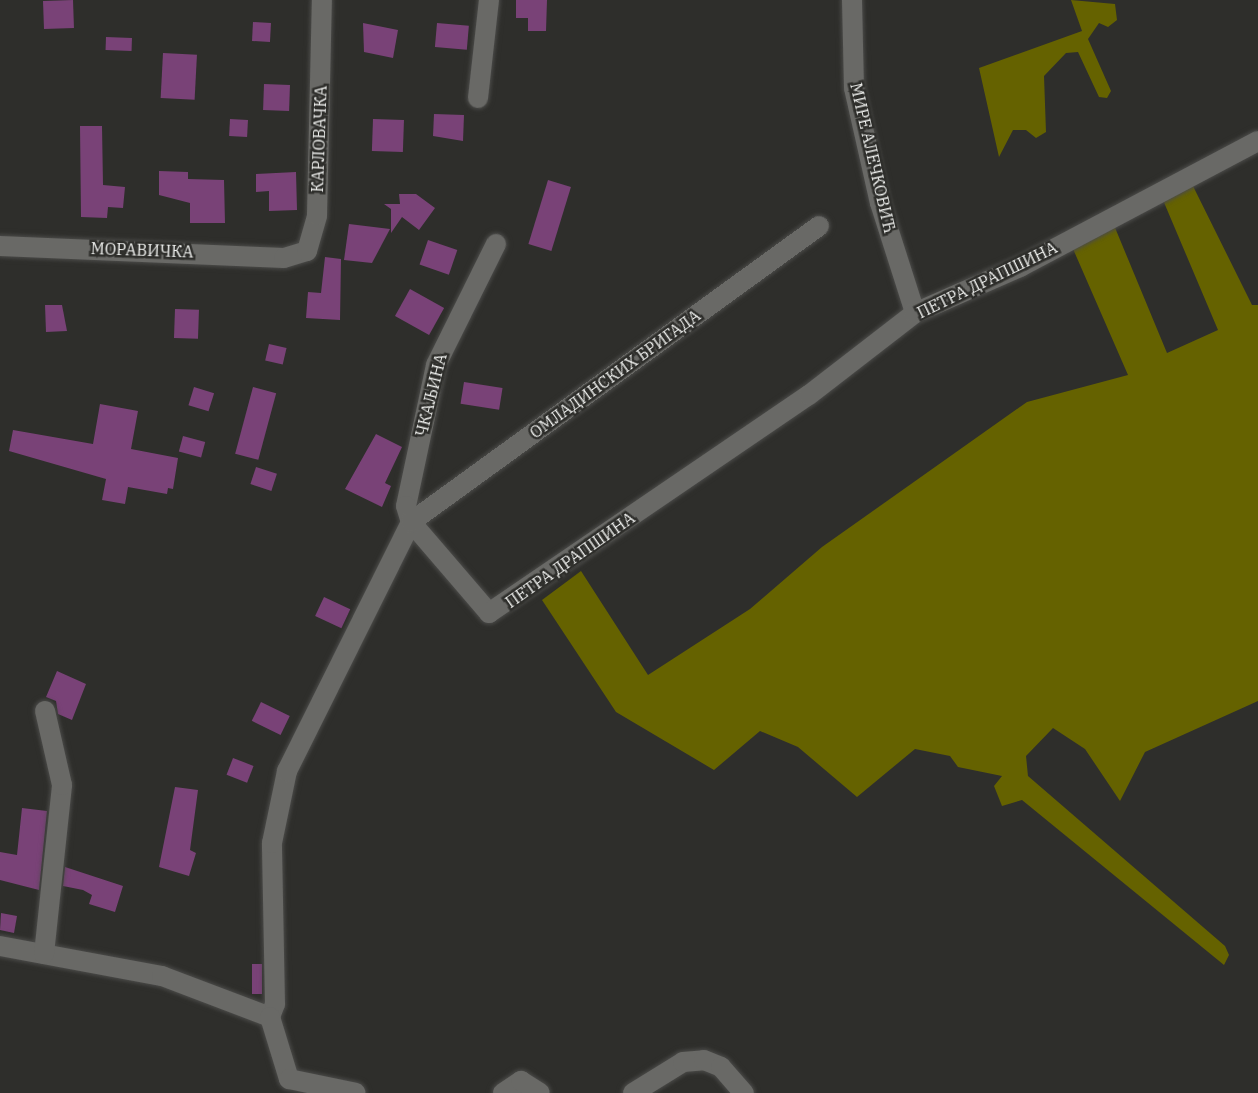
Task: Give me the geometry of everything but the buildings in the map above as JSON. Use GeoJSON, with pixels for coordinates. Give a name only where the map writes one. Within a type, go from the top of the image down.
{"type":"FeatureCollection","features":[{"type":"Feature","properties":{"kind":"street","name":"КАРЛОВАЧКА"},"geometry":{"type":"LineString","coordinates":[[284,258],[307,251],[315,231],[322,0]]}},
{"type":"Feature","properties":{"kind":"street"},"geometry":{"type":"LineString","coordinates":[[478,98],[489,0]]}},
{"type":"Feature","properties":{"kind":"street","name":"МИРЕ АЛЕЧКОВИЋ"},"geometry":{"type":"LineString","coordinates":[[852,0],[854,88],[880,203],[915,313]]}},
{"type":"Feature","properties":{"kind":"street","name":"ПЕТРА ДРАПШИНА"},"geometry":{"type":"LineString","coordinates":[[411,522],[489,614],[809,395],[915,313],[1020,267],[1258,141]]}},
{"type":"Feature","properties":{"kind":"street","name":"ОМЛАДИНСКИХ БРИГАДА"},"geometry":{"type":"LineString","coordinates":[[411,522],[819,226]]}},
{"type":"Feature","properties":{"kind":"street","name":"ЧКАЉИНА"},"geometry":{"type":"LineString","coordinates":[[411,522],[408,491],[436,365],[496,244]]}},
{"type":"Feature","properties":{"kind":"street","name":"МОРАВИЧКА"},"geometry":{"type":"LineString","coordinates":[[0,246],[284,258]]}},
{"type":"Feature","properties":{"kind":"street"},"geometry":{"type":"LineString","coordinates":[[356,1093],[289,1079],[270,1017],[275,1004],[273,843],[288,771],[411,522]]}},
{"type":"Feature","properties":{"kind":"street"},"geometry":{"type":"LineString","coordinates":[[44,954],[62,785],[45,711]]}},
{"type":"Feature","properties":{"kind":"street"},"geometry":{"type":"LineString","coordinates":[[0,946],[162,976],[270,1017]]}},
{"type":"Feature","properties":{"kind":"street"},"geometry":{"type":"LineString","coordinates":[[633,1093],[683,1062],[705,1060],[721,1067],[744,1093]]}},
{"type":"Feature","properties":{"kind":"street"},"geometry":{"type":"LineString","coordinates":[[503,1093],[521,1081],[540,1093]]}},
{"type":"Feature","properties":{"kind":"shaded area"},"geometry":{"type":"Polygon","coordinates":[[[1071,0],[1115,4],[1117,20],[1108,27],[1099,23],[1088,39],[1111,91],[1107,98],[1099,97],[1078,52],[1066,53],[1044,76],[1046,132],[1036,138],[1026,130],[1013,130],[999,157],[979,68],[1082,31],[1071,0]]]}},
{"type":"Feature","properties":{"kind":"shaded area"},"geometry":{"type":"Polygon","coordinates":[[[1190,180],[1252,305],[1258,305],[1258,701],[1145,752],[1120,801],[1085,749],[1053,728],[1026,756],[1028,776],[1225,946],[1229,955],[1224,965],[1022,800],[1002,806],[994,786],[1002,776],[958,767],[950,756],[915,749],[857,797],[798,747],[760,731],[714,770],[616,712],[542,600],[581,571],[648,675],[750,609],[822,547],[1027,402],[1128,375],[1070,242],[1111,218],[1167,353],[1218,330],[1160,193],[1190,180]]]}}]}
